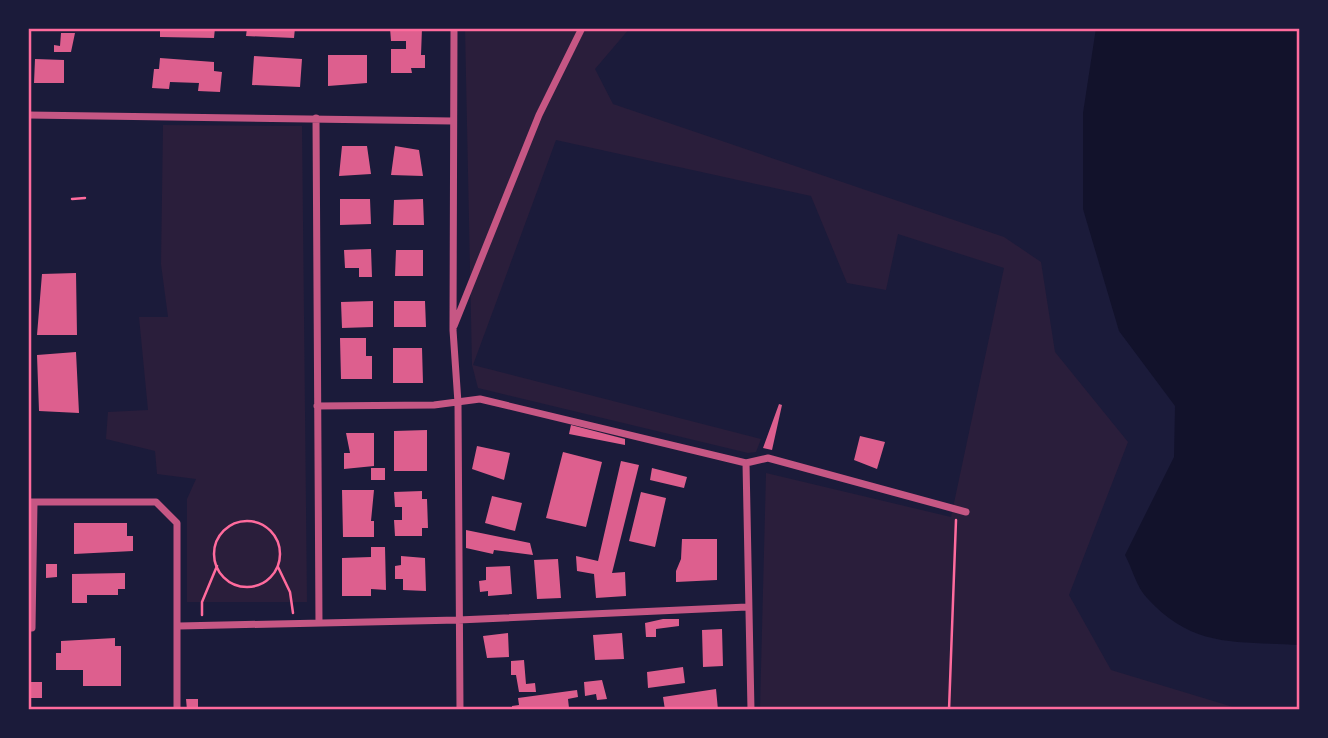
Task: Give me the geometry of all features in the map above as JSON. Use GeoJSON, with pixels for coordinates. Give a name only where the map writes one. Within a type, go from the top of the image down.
{"type":"FeatureCollection","features":[{"type":"Feature","properties":{"kind":"street"},"geometry":{"type":"LineString","coordinates":[[454,28],[453,330],[458,404],[460,710]]}},
{"type":"Feature","properties":{"kind":"street"},"geometry":{"type":"LineString","coordinates":[[453,330],[539,115],[582,28]]}},
{"type":"Feature","properties":{"kind":"street"},"geometry":{"type":"LineString","coordinates":[[28,115],[452,121]]}},
{"type":"Feature","properties":{"kind":"street"},"geometry":{"type":"LineString","coordinates":[[316,118],[319,622]]}},
{"type":"Feature","properties":{"kind":"street"},"geometry":{"type":"LineString","coordinates":[[317,406],[458,404],[480,399],[746,463],[768,458],[966,512]]}},
{"type":"Feature","properties":{"kind":"street"},"geometry":{"type":"LineString","coordinates":[[746,463],[751,710]]}},
{"type":"Feature","properties":{"kind":"street"},"geometry":{"type":"LineString","coordinates":[[28,628],[32,628],[31,502],[156,502],[177,523],[177,710]]}},
{"type":"Feature","properties":{"kind":"street"},"geometry":{"type":"LineString","coordinates":[[179,626],[458,620],[747,607]]}},
{"type":"Feature","properties":{"kind":"path"},"geometry":{"type":"LineString","coordinates":[[72,199],[85,198]]}},
{"type":"Feature","properties":{"kind":"path"},"geometry":{"type":"LineString","coordinates":[[949,710],[956,510]]}},
{"type":"Feature","properties":{"kind":"path"},"geometry":{"type":"LineString","coordinates":[[202,625],[202,602],[217,566],[217,541],[224,530],[247,521],[260,523],[271,531],[281,554],[278,567],[269,578],[246,587],[224,577],[217,566]]}},
{"type":"Feature","properties":{"kind":"path"},"geometry":{"type":"LineString","coordinates":[[278,567],[290,592],[292,623]]}},
{"type":"Feature","properties":{"kind":"shaded area"},"geometry":{"type":"Polygon","coordinates":[[[465,28],[630,28],[595,69],[613,104],[1004,237],[1041,262],[1055,352],[1128,442],[1069,595],[1111,670],[1243,710],[760,708],[766,473],[951,517],[1004,268],[898,234],[886,290],[847,283],[811,196],[556,140],[473,365],[761,439],[756,452],[748,453],[478,388],[472,365],[465,28]]]}},
{"type":"Feature","properties":{"kind":"shaded area"},"geometry":{"type":"Polygon","coordinates":[[[1096,28],[1300,28],[1300,645],[1217,639],[1181,626],[1143,594],[1125,555],[1174,457],[1175,406],[1119,331],[1083,209],[1083,113],[1096,28]]]}},
{"type":"Feature","properties":{"kind":"shaded area"},"geometry":{"type":"Polygon","coordinates":[[[163,125],[302,126],[307,602],[187,602],[187,499],[196,479],[157,474],[155,451],[106,439],[108,412],[148,410],[139,317],[168,317],[161,264],[163,125]]]}},
{"type":"Feature","properties":{"kind":"building"},"geometry":{"type":"Polygon","coordinates":[[[160,28],[215,28],[214,38],[160,37],[160,28]]]}},
{"type":"Feature","properties":{"kind":"building"},"geometry":{"type":"Polygon","coordinates":[[[247,28],[295,28],[294,38],[246,36],[247,28]]]}},
{"type":"Feature","properties":{"kind":"building"},"geometry":{"type":"Polygon","coordinates":[[[390,28],[422,28],[421,55],[425,55],[425,68],[411,68],[412,73],[391,73],[391,49],[406,49],[406,41],[391,41],[390,28]]]}},
{"type":"Feature","properties":{"kind":"building"},"geometry":{"type":"Polygon","coordinates":[[[61,33],[75,33],[71,52],[54,52],[54,45],[60,46],[61,33]]]}},
{"type":"Feature","properties":{"kind":"building"},"geometry":{"type":"Polygon","coordinates":[[[328,55],[367,55],[367,83],[328,86],[328,55]]]}},
{"type":"Feature","properties":{"kind":"building"},"geometry":{"type":"Polygon","coordinates":[[[254,56],[302,59],[300,87],[252,85],[254,56]]]}},
{"type":"Feature","properties":{"kind":"building"},"geometry":{"type":"Polygon","coordinates":[[[160,58],[214,62],[214,71],[222,72],[220,92],[198,91],[199,83],[170,82],[169,89],[152,88],[154,69],[159,69],[160,58]]]}},
{"type":"Feature","properties":{"kind":"building"},"geometry":{"type":"Polygon","coordinates":[[[35,59],[64,60],[64,83],[34,83],[35,59]]]}},
{"type":"Feature","properties":{"kind":"building"},"geometry":{"type":"Polygon","coordinates":[[[342,146],[367,146],[371,174],[339,176],[342,146]]]}},
{"type":"Feature","properties":{"kind":"building"},"geometry":{"type":"Polygon","coordinates":[[[395,146],[419,150],[423,176],[391,175],[395,146]]]}},
{"type":"Feature","properties":{"kind":"building"},"geometry":{"type":"Polygon","coordinates":[[[340,199],[370,199],[371,224],[340,225],[340,199]]]}},
{"type":"Feature","properties":{"kind":"building"},"geometry":{"type":"Polygon","coordinates":[[[423,199],[424,225],[393,225],[394,200],[423,199]]]}},
{"type":"Feature","properties":{"kind":"building"},"geometry":{"type":"Polygon","coordinates":[[[371,249],[372,277],[359,277],[359,268],[345,268],[344,250],[371,249]]]}},
{"type":"Feature","properties":{"kind":"building"},"geometry":{"type":"Polygon","coordinates":[[[396,250],[423,250],[423,276],[395,276],[396,250]]]}},
{"type":"Feature","properties":{"kind":"building"},"geometry":{"type":"Polygon","coordinates":[[[76,273],[77,335],[37,335],[42,274],[76,273]]]}},
{"type":"Feature","properties":{"kind":"building"},"geometry":{"type":"Polygon","coordinates":[[[373,301],[373,327],[342,328],[341,302],[373,301]]]}},
{"type":"Feature","properties":{"kind":"building"},"geometry":{"type":"Polygon","coordinates":[[[394,301],[425,301],[426,327],[394,327],[394,301]]]}},
{"type":"Feature","properties":{"kind":"building"},"geometry":{"type":"Polygon","coordinates":[[[340,338],[366,338],[366,356],[372,356],[372,379],[341,379],[340,338]]]}},
{"type":"Feature","properties":{"kind":"building"},"geometry":{"type":"Polygon","coordinates":[[[393,348],[422,348],[423,383],[393,383],[393,348]]]}},
{"type":"Feature","properties":{"kind":"building"},"geometry":{"type":"Polygon","coordinates":[[[76,352],[79,413],[39,411],[37,355],[76,352]]]}},
{"type":"Feature","properties":{"kind":"building"},"geometry":{"type":"Polygon","coordinates":[[[779,404],[782,405],[772,450],[763,448],[779,404]]]}},
{"type":"Feature","properties":{"kind":"building"},"geometry":{"type":"Polygon","coordinates":[[[571,425],[625,439],[625,445],[569,434],[571,425]]]}},
{"type":"Feature","properties":{"kind":"building"},"geometry":{"type":"Polygon","coordinates":[[[427,430],[427,471],[394,471],[394,431],[427,430]]]}},
{"type":"Feature","properties":{"kind":"building"},"geometry":{"type":"Polygon","coordinates":[[[346,433],[374,433],[374,466],[344,469],[344,453],[350,453],[346,433]]]}},
{"type":"Feature","properties":{"kind":"building"},"geometry":{"type":"Polygon","coordinates":[[[860,436],[885,442],[877,469],[854,460],[860,436]]]}},
{"type":"Feature","properties":{"kind":"building"},"geometry":{"type":"Polygon","coordinates":[[[477,446],[510,453],[504,480],[472,469],[477,446]]]}},
{"type":"Feature","properties":{"kind":"building"},"geometry":{"type":"Polygon","coordinates":[[[563,452],[602,462],[586,527],[546,518],[563,452]]]}},
{"type":"Feature","properties":{"kind":"building"},"geometry":{"type":"Polygon","coordinates":[[[621,461],[639,465],[612,573],[625,572],[626,596],[596,598],[594,574],[577,571],[576,556],[598,561],[621,461]]]}},
{"type":"Feature","properties":{"kind":"building"},"geometry":{"type":"Polygon","coordinates":[[[371,468],[385,468],[385,480],[371,480],[371,468]]]}},
{"type":"Feature","properties":{"kind":"building"},"geometry":{"type":"Polygon","coordinates":[[[652,468],[687,477],[684,488],[650,480],[652,468]]]}},
{"type":"Feature","properties":{"kind":"building"},"geometry":{"type":"Polygon","coordinates":[[[342,490],[374,490],[371,521],[374,521],[374,537],[343,537],[342,490]]]}},
{"type":"Feature","properties":{"kind":"building"},"geometry":{"type":"Polygon","coordinates":[[[422,491],[422,499],[427,499],[428,528],[422,528],[422,536],[395,536],[394,520],[402,520],[402,507],[395,507],[394,492],[422,491]]]}},
{"type":"Feature","properties":{"kind":"building"},"geometry":{"type":"Polygon","coordinates":[[[641,492],[666,498],[655,547],[629,541],[641,492]]]}},
{"type":"Feature","properties":{"kind":"building"},"geometry":{"type":"Polygon","coordinates":[[[492,496],[522,503],[515,531],[485,523],[492,496]]]}},
{"type":"Feature","properties":{"kind":"building"},"geometry":{"type":"Polygon","coordinates":[[[74,523],[127,523],[127,536],[133,536],[133,551],[74,554],[74,523]]]}},
{"type":"Feature","properties":{"kind":"building"},"geometry":{"type":"Polygon","coordinates":[[[466,530],[530,543],[533,555],[494,550],[493,554],[466,548],[466,530]]]}},
{"type":"Feature","properties":{"kind":"building"},"geometry":{"type":"Polygon","coordinates":[[[682,539],[717,539],[717,580],[676,582],[682,539]]]}},
{"type":"Feature","properties":{"kind":"building"},"geometry":{"type":"Polygon","coordinates":[[[371,547],[385,547],[386,590],[371,589],[371,596],[342,596],[342,558],[371,557],[371,547]]]}},
{"type":"Feature","properties":{"kind":"building"},"geometry":{"type":"Polygon","coordinates":[[[401,556],[425,558],[426,591],[403,590],[403,579],[395,579],[395,566],[401,565],[401,556]]]}},
{"type":"Feature","properties":{"kind":"building"},"geometry":{"type":"Polygon","coordinates":[[[558,559],[561,598],[537,599],[534,560],[558,559]]]}},
{"type":"Feature","properties":{"kind":"building"},"geometry":{"type":"Polygon","coordinates":[[[46,564],[57,564],[57,577],[46,578],[46,564]]]}},
{"type":"Feature","properties":{"kind":"building"},"geometry":{"type":"Polygon","coordinates":[[[510,566],[512,594],[488,596],[488,591],[480,592],[479,581],[486,580],[486,567],[510,566]]]}},
{"type":"Feature","properties":{"kind":"building"},"geometry":{"type":"Polygon","coordinates":[[[125,573],[125,589],[118,589],[118,595],[87,595],[87,603],[72,603],[72,574],[125,573]]]}},
{"type":"Feature","properties":{"kind":"building"},"geometry":{"type":"Polygon","coordinates":[[[679,619],[679,626],[656,629],[656,637],[646,637],[645,623],[679,619]]]}},
{"type":"Feature","properties":{"kind":"building"},"geometry":{"type":"Polygon","coordinates":[[[722,629],[723,666],[703,667],[702,630],[722,629]]]}},
{"type":"Feature","properties":{"kind":"building"},"geometry":{"type":"Polygon","coordinates":[[[508,633],[509,657],[487,658],[483,636],[508,633]]]}},
{"type":"Feature","properties":{"kind":"building"},"geometry":{"type":"Polygon","coordinates":[[[622,633],[624,659],[595,660],[593,635],[622,633]]]}},
{"type":"Feature","properties":{"kind":"building"},"geometry":{"type":"Polygon","coordinates":[[[115,638],[115,646],[121,646],[121,686],[83,686],[83,670],[56,670],[56,653],[61,653],[61,641],[115,638]]]}},
{"type":"Feature","properties":{"kind":"building"},"geometry":{"type":"Polygon","coordinates":[[[524,660],[526,684],[535,683],[536,692],[519,692],[516,675],[511,675],[511,661],[524,660]]]}},
{"type":"Feature","properties":{"kind":"building"},"geometry":{"type":"Polygon","coordinates":[[[683,667],[685,683],[648,688],[647,672],[683,667]]]}},
{"type":"Feature","properties":{"kind":"building"},"geometry":{"type":"Polygon","coordinates":[[[602,680],[607,699],[597,700],[596,694],[585,696],[584,682],[602,680]]]}},
{"type":"Feature","properties":{"kind":"building"},"geometry":{"type":"Polygon","coordinates":[[[28,682],[42,682],[42,698],[28,698],[28,682]]]}},
{"type":"Feature","properties":{"kind":"building"},"geometry":{"type":"Polygon","coordinates":[[[716,689],[718,710],[665,710],[663,697],[716,689]]]}},
{"type":"Feature","properties":{"kind":"building"},"geometry":{"type":"Polygon","coordinates":[[[577,690],[578,697],[568,699],[569,708],[512,710],[512,706],[519,705],[518,698],[577,690]]]}},
{"type":"Feature","properties":{"kind":"building"},"geometry":{"type":"Polygon","coordinates":[[[186,699],[198,699],[198,710],[187,710],[186,699]]]}}]}
